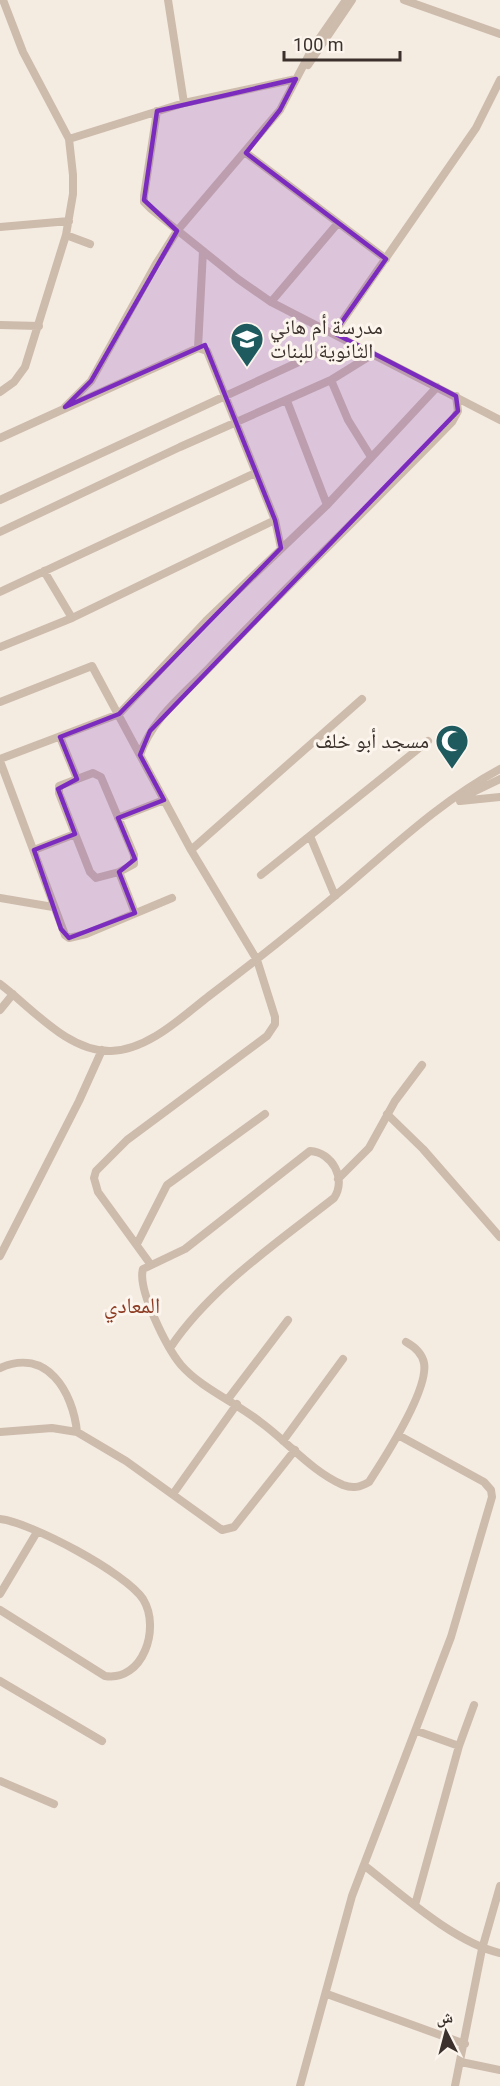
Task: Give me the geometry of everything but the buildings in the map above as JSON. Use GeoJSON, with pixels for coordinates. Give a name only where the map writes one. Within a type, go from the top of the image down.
{"type":"FeatureCollection","features":[{"type":"Feature","properties":{"kind":"street"},"geometry":{"type":"LineString","coordinates":[[0,392],[14,382],[25,367],[66,234],[73,194],[69,139],[23,52],[3,0]]}},
{"type":"Feature","properties":{"kind":"street"},"geometry":{"type":"LineString","coordinates":[[168,0],[184,103]]}},
{"type":"Feature","properties":{"kind":"street"},"geometry":{"type":"LineString","coordinates":[[65,407],[91,381],[156,264],[177,231],[246,153],[280,110],[312,49],[346,0]]}},
{"type":"Feature","properties":{"kind":"street"},"geometry":{"type":"LineString","coordinates":[[69,139],[184,103],[297,77],[318,54],[352,0]]}},
{"type":"Feature","properties":{"kind":"street"},"geometry":{"type":"LineString","coordinates":[[404,0],[500,34]]}},
{"type":"Feature","properties":{"kind":"street"},"geometry":{"type":"LineString","coordinates":[[334,333],[476,128],[500,80]]}},
{"type":"Feature","properties":{"kind":"street"},"geometry":{"type":"LineString","coordinates":[[157,111],[144,200],[147,206],[271,302],[500,420]]}},
{"type":"Feature","properties":{"kind":"street"},"geometry":{"type":"LineString","coordinates":[[246,153],[386,260]]}},
{"type":"Feature","properties":{"kind":"street"},"geometry":{"type":"LineString","coordinates":[[0,227],[69,221]]}},
{"type":"Feature","properties":{"kind":"street"},"geometry":{"type":"LineString","coordinates":[[271,302],[338,223]]}},
{"type":"Feature","properties":{"kind":"street"},"geometry":{"type":"LineString","coordinates":[[66,234],[90,244]]}},
{"type":"Feature","properties":{"kind":"street"},"geometry":{"type":"LineString","coordinates":[[198,348],[203,251]]}},
{"type":"Feature","properties":{"kind":"street"},"geometry":{"type":"LineString","coordinates":[[0,325],[39,326]]}},
{"type":"Feature","properties":{"kind":"street"},"geometry":{"type":"LineString","coordinates":[[0,438],[198,348],[207,351],[275,520],[281,548]]}},
{"type":"Feature","properties":{"kind":"street"},"geometry":{"type":"LineString","coordinates":[[0,500],[314,354]]}},
{"type":"Feature","properties":{"kind":"street"},"geometry":{"type":"LineString","coordinates":[[0,532],[331,380],[373,354]]}},
{"type":"Feature","properties":{"kind":"street"},"geometry":{"type":"LineString","coordinates":[[331,380],[348,420],[371,457]]}},
{"type":"Feature","properties":{"kind":"street"},"geometry":{"type":"LineString","coordinates":[[172,898],[86,934],[69,938],[61,929],[0,760],[118,714],[206,621],[327,505],[437,387]]}},
{"type":"Feature","properties":{"kind":"street"},"geometry":{"type":"LineString","coordinates":[[140,754],[150,731],[231,644],[365,513],[452,422],[458,411],[456,396]]}},
{"type":"Feature","properties":{"kind":"street"},"geometry":{"type":"LineString","coordinates":[[286,400],[327,505]]}},
{"type":"Feature","properties":{"kind":"street"},"geometry":{"type":"LineString","coordinates":[[0,592],[255,473]]}},
{"type":"Feature","properties":{"kind":"street"},"geometry":{"type":"LineString","coordinates":[[0,647],[72,618],[275,520]]}},
{"type":"Feature","properties":{"kind":"street"},"geometry":{"type":"LineString","coordinates":[[44,571],[72,618]]}},
{"type":"Feature","properties":{"kind":"street"},"geometry":{"type":"LineString","coordinates":[[0,702],[92,666],[191,850],[257,960],[273,1007],[275,1017],[272,1030],[127,1140],[102,1163],[95,1174],[98,1192],[151,1265]]}},
{"type":"Feature","properties":{"kind":"street"},"geometry":{"type":"LineString","coordinates":[[191,850],[362,699]]}},
{"type":"Feature","properties":{"kind":"street"},"geometry":{"type":"LineString","coordinates":[[60,736],[76,779]]}},
{"type":"Feature","properties":{"kind":"street"},"geometry":{"type":"LineString","coordinates":[[261,876],[428,741]]}},
{"type":"Feature","properties":{"kind":"street"},"geometry":{"type":"LineString","coordinates":[[0,984],[67,1037],[102,1050],[124,1050],[148,1040],[257,960],[500,762]]}},
{"type":"Feature","properties":{"kind":"street"},"geometry":{"type":"LineString","coordinates":[[475,783],[500,768]]}},
{"type":"Feature","properties":{"kind":"street"},"geometry":{"type":"LineString","coordinates":[[93,773],[98,774],[118,818],[135,859],[133,866],[102,878],[93,876],[58,789],[76,779],[93,773]]}},
{"type":"Feature","properties":{"kind":"street"},"geometry":{"type":"LineString","coordinates":[[441,808],[500,779]]}},
{"type":"Feature","properties":{"kind":"street"},"geometry":{"type":"LineString","coordinates":[[453,802],[500,797]]}},
{"type":"Feature","properties":{"kind":"street"},"geometry":{"type":"LineString","coordinates":[[118,818],[165,800]]}},
{"type":"Feature","properties":{"kind":"street"},"geometry":{"type":"LineString","coordinates":[[34,850],[75,834]]}},
{"type":"Feature","properties":{"kind":"street"},"geometry":{"type":"LineString","coordinates":[[310,836],[335,896]]}},
{"type":"Feature","properties":{"kind":"street"},"geometry":{"type":"LineString","coordinates":[[119,872],[135,913]]}},
{"type":"Feature","properties":{"kind":"street"},"geometry":{"type":"LineString","coordinates":[[0,898],[53,907]]}},
{"type":"Feature","properties":{"kind":"street"},"geometry":{"type":"LineString","coordinates":[[0,1010],[13,994]]}},
{"type":"Feature","properties":{"kind":"street"},"geometry":{"type":"LineString","coordinates":[[0,1256],[79,1101],[102,1050]]}},
{"type":"Feature","properties":{"kind":"street"},"geometry":{"type":"LineString","coordinates":[[338,1179],[363,1156],[387,1114],[422,1065]]}},
{"type":"Feature","properties":{"kind":"street"},"geometry":{"type":"LineString","coordinates":[[137,1244],[167,1185],[265,1114]]}},
{"type":"Feature","properties":{"kind":"street"},"geometry":{"type":"LineString","coordinates":[[387,1114],[423,1149],[500,1238]]}},
{"type":"Feature","properties":{"kind":"street"},"geometry":{"type":"LineString","coordinates":[[170,1348],[183,1329],[231,1282],[334,1198],[339,1185],[334,1167],[327,1156],[310,1151],[185,1249],[142,1270],[143,1286],[170,1348],[186,1370],[237,1404],[343,1485],[358,1487],[369,1482],[398,1435],[424,1372],[418,1350],[406,1342]]}},
{"type":"Feature","properties":{"kind":"street"},"geometry":{"type":"LineString","coordinates":[[228,1399],[288,1320]]}},
{"type":"Feature","properties":{"kind":"street"},"geometry":{"type":"LineString","coordinates":[[283,1441],[343,1359]]}},
{"type":"Feature","properties":{"kind":"street"},"geometry":{"type":"LineString","coordinates":[[0,1368],[26,1363],[44,1368],[69,1395],[75,1410],[77,1432]]}},
{"type":"Feature","properties":{"kind":"street"},"geometry":{"type":"LineString","coordinates":[[173,1494],[237,1404]]}},
{"type":"Feature","properties":{"kind":"street"},"geometry":{"type":"LineString","coordinates":[[0,1432],[52,1428],[77,1432],[91,1438],[222,1530],[231,1529],[250,1509],[295,1450]]}},
{"type":"Feature","properties":{"kind":"street"},"geometry":{"type":"LineString","coordinates":[[302,2085],[351,1896],[365,1866],[451,1637],[492,1497],[491,1490],[484,1482],[398,1435]]}},
{"type":"Feature","properties":{"kind":"street"},"geometry":{"type":"LineString","coordinates":[[0,1519],[20,1522],[75,1551],[138,1594],[143,1600],[149,1618],[149,1634],[144,1655],[136,1666],[115,1677],[105,1676],[0,1610]]}},
{"type":"Feature","properties":{"kind":"street"},"geometry":{"type":"LineString","coordinates":[[0,1594],[37,1532]]}},
{"type":"Feature","properties":{"kind":"street"},"geometry":{"type":"LineString","coordinates":[[0,1681],[102,1741]]}},
{"type":"Feature","properties":{"kind":"street"},"geometry":{"type":"LineString","coordinates":[[415,1905],[459,1746],[474,1705]]}},
{"type":"Feature","properties":{"kind":"street"},"geometry":{"type":"LineString","coordinates":[[417,1731],[459,1746]]}},
{"type":"Feature","properties":{"kind":"street"},"geometry":{"type":"LineString","coordinates":[[0,1781],[54,1804]]}},
{"type":"Feature","properties":{"kind":"street"},"geometry":{"type":"LineString","coordinates":[[365,1866],[415,1905],[482,1949],[500,1953]]}},
{"type":"Feature","properties":{"kind":"street"},"geometry":{"type":"LineString","coordinates":[[455,2086],[482,1949],[500,1886]]}},
{"type":"Feature","properties":{"kind":"street"},"geometry":{"type":"LineString","coordinates":[[327,1994],[465,2044]]}},
{"type":"Feature","properties":{"kind":"street"},"geometry":{"type":"LineString","coordinates":[[461,2062],[500,2070]]}},
{"type":"Feature","properties":{"kind":"highlighted area"},"geometry":{"type":"Polygon","coordinates":[[[296,79],[280,110],[246,153],[386,259],[334,333],[456,396],[458,411],[150,731],[140,755],[164,800],[118,818],[135,859],[119,872],[135,913],[69,938],[61,929],[34,850],[75,834],[58,789],[77,779],[60,737],[119,714],[281,548],[275,520],[205,345],[65,407],[91,381],[177,231],[144,200],[157,111],[296,79]]]}},
{"type":"Feature","properties":{"kind":"place","name":"مدرسة أم هاني الثانوية للبنات"},"geometry":{"type":"Point","coordinates":[247,368]}},
{"type":"Feature","properties":{"kind":"place","name":"مسجد أبو خلف"},"geometry":{"type":"Point","coordinates":[452,770]}},
{"type":"Feature","properties":{"kind":"district","name":"المعادي"},"geometry":{"type":"Point","coordinates":[132,1305]}}]}
